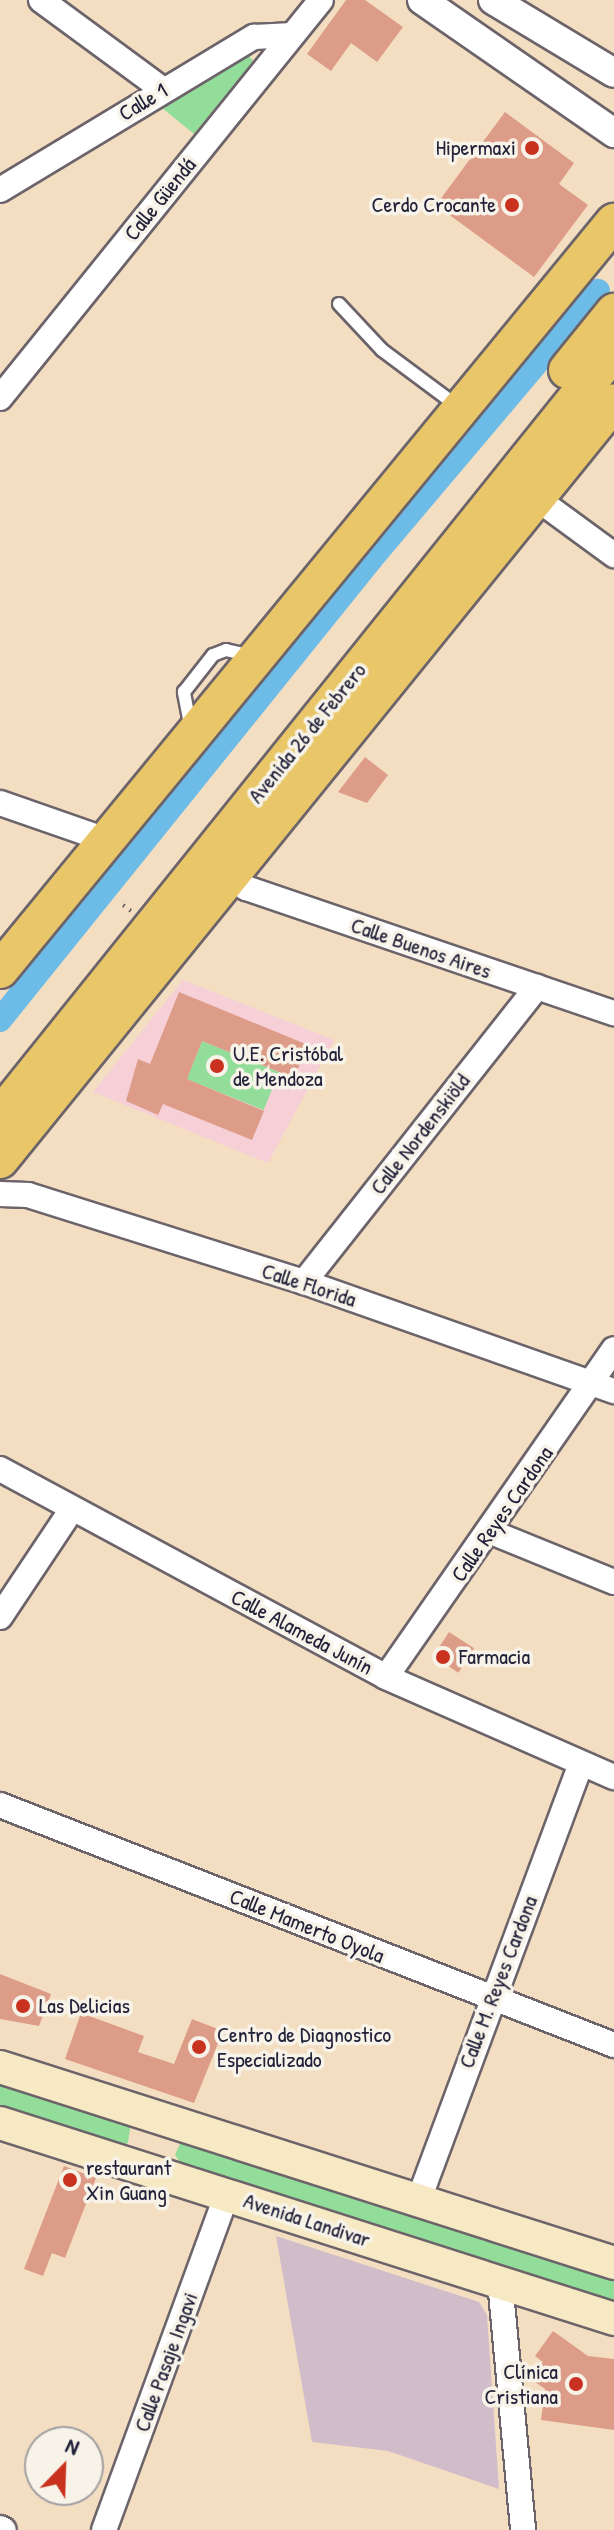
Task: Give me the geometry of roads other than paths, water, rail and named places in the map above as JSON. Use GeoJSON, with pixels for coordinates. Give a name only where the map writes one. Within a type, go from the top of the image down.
{"type":"FeatureCollection","features":[{"type":"Feature","properties":{"kind":"main road"},"geometry":{"type":"LineString","coordinates":[[0,970],[614,222]]}},
{"type":"Feature","properties":{"kind":"main road","name":"Avenida 26 de Febrero"},"geometry":{"type":"LineString","coordinates":[[0,1076],[614,312]]}},
{"type":"Feature","properties":{"kind":"main road","name":"Avenida 26 de Febrero"},"geometry":{"type":"LineString","coordinates":[[0,1116],[614,351]]}},
{"type":"Feature","properties":{"kind":"main road","name":"Avenida 26 de Febrero"},"geometry":{"type":"LineString","coordinates":[[0,1160],[614,402]]}},
{"type":"Feature","properties":{"kind":"main road"},"geometry":{"type":"LineString","coordinates":[[0,2067],[614,2263]]}},
{"type":"Feature","properties":{"kind":"main road"},"geometry":{"type":"LineString","coordinates":[[120,2161],[140,2139],[135,2110]]}},
{"type":"Feature","properties":{"kind":"main road","name":"Avenida Landivar"},"geometry":{"type":"LineString","coordinates":[[0,2123],[614,2319]]}},
{"type":"Feature","properties":{"kind":"main road"},"geometry":{"type":"LineString","coordinates":[[166,2176],[162,2147],[181,2125]]}},
{"type":"Feature","properties":{"kind":"street"},"geometry":{"type":"LineString","coordinates":[[41,0],[162,89]]}},
{"type":"Feature","properties":{"kind":"street","name":"Calle Güendá"},"geometry":{"type":"LineString","coordinates":[[0,398],[321,0]]}},
{"type":"Feature","properties":{"kind":"street"},"geometry":{"type":"LineString","coordinates":[[422,0],[614,133]]}},
{"type":"Feature","properties":{"kind":"street"},"geometry":{"type":"LineString","coordinates":[[493,0],[614,73]]}},
{"type":"Feature","properties":{"kind":"street","name":"Calle 1"},"geometry":{"type":"LineString","coordinates":[[0,190],[162,89],[254,37],[292,35]]}},
{"type":"Feature","properties":{"kind":"street"},"geometry":{"type":"LineString","coordinates":[[536,498],[614,555]]}},
{"type":"Feature","properties":{"kind":"street"},"geometry":{"type":"LineString","coordinates":[[0,803],[106,840]]}},
{"type":"Feature","properties":{"kind":"street","name":"Calle Buenos Aires"},"geometry":{"type":"LineString","coordinates":[[231,877],[246,888],[614,1013]]}},
{"type":"Feature","properties":{"kind":"street","name":"Calle Nordenskiöld"},"geometry":{"type":"LineString","coordinates":[[304,1282],[537,987]]}},
{"type":"Feature","properties":{"kind":"street","name":"Calle Florida"},"geometry":{"type":"LineString","coordinates":[[0,1194],[28,1195],[304,1282],[603,1386]]}},
{"type":"Feature","properties":{"kind":"street","name":"Calle Reyes Cardona"},"geometry":{"type":"LineString","coordinates":[[386,1677],[491,1532],[603,1386],[614,1349]]}},
{"type":"Feature","properties":{"kind":"street","name":"Calle Alameda Junín"},"geometry":{"type":"LineString","coordinates":[[0,1469],[386,1677],[580,1766],[614,1777]]}},
{"type":"Feature","properties":{"kind":"street"},"geometry":{"type":"LineString","coordinates":[[0,1617],[72,1509]]}},
{"type":"Feature","properties":{"kind":"street"},"geometry":{"type":"LineString","coordinates":[[491,1532],[614,1582]]}},
{"type":"Feature","properties":{"kind":"street","name":"Calle M. Reyes Cardona"},"geometry":{"type":"LineString","coordinates":[[419,2199],[490,1999],[580,1766]]}},
{"type":"Feature","properties":{"kind":"street","name":"Calle Mamerto Oyola"},"geometry":{"type":"LineString","coordinates":[[0,1805],[614,2045]]}},
{"type":"Feature","properties":{"kind":"street","name":"Calle Pasaje Ingavi"},"geometry":{"type":"LineString","coordinates":[[104,2530],[227,2194]]}},
{"type":"Feature","properties":{"kind":"street"},"geometry":{"type":"LineString","coordinates":[[500,2281],[523,2530]]}},
{"type":"Feature","properties":{"kind":"lane"},"geometry":{"type":"LineString","coordinates":[[339,304],[382,350],[461,409]]}},
{"type":"Feature","properties":{"kind":"waterway"},"geometry":{"type":"LineString","coordinates":[[0,1020],[372,558],[598,291]]}},
{"type":"Feature","properties":{"kind":"place","name":"Hipermaxi"},"geometry":{"type":"Point","coordinates":[532,148]}},
{"type":"Feature","properties":{"kind":"place","name":"Cerdo Crocante"},"geometry":{"type":"Point","coordinates":[512,205]}},
{"type":"Feature","properties":{"kind":"place","name":"U.E. Cristóbal de Mendoza"},"geometry":{"type":"Point","coordinates":[217,1066]}},
{"type":"Feature","properties":{"kind":"place","name":"Farmacia"},"geometry":{"type":"Point","coordinates":[443,1657]}},
{"type":"Feature","properties":{"kind":"place","name":"Las Delicias"},"geometry":{"type":"Point","coordinates":[23,2006]}},
{"type":"Feature","properties":{"kind":"place","name":"Centro de Diagnostico Especializado"},"geometry":{"type":"Point","coordinates":[199,2047]}},
{"type":"Feature","properties":{"kind":"place","name":"restaurant Xin Guang"},"geometry":{"type":"Point","coordinates":[70,2180]}},
{"type":"Feature","properties":{"kind":"place","name":"Clínica Cristiana"},"geometry":{"type":"Point","coordinates":[576,2384]}}]}
